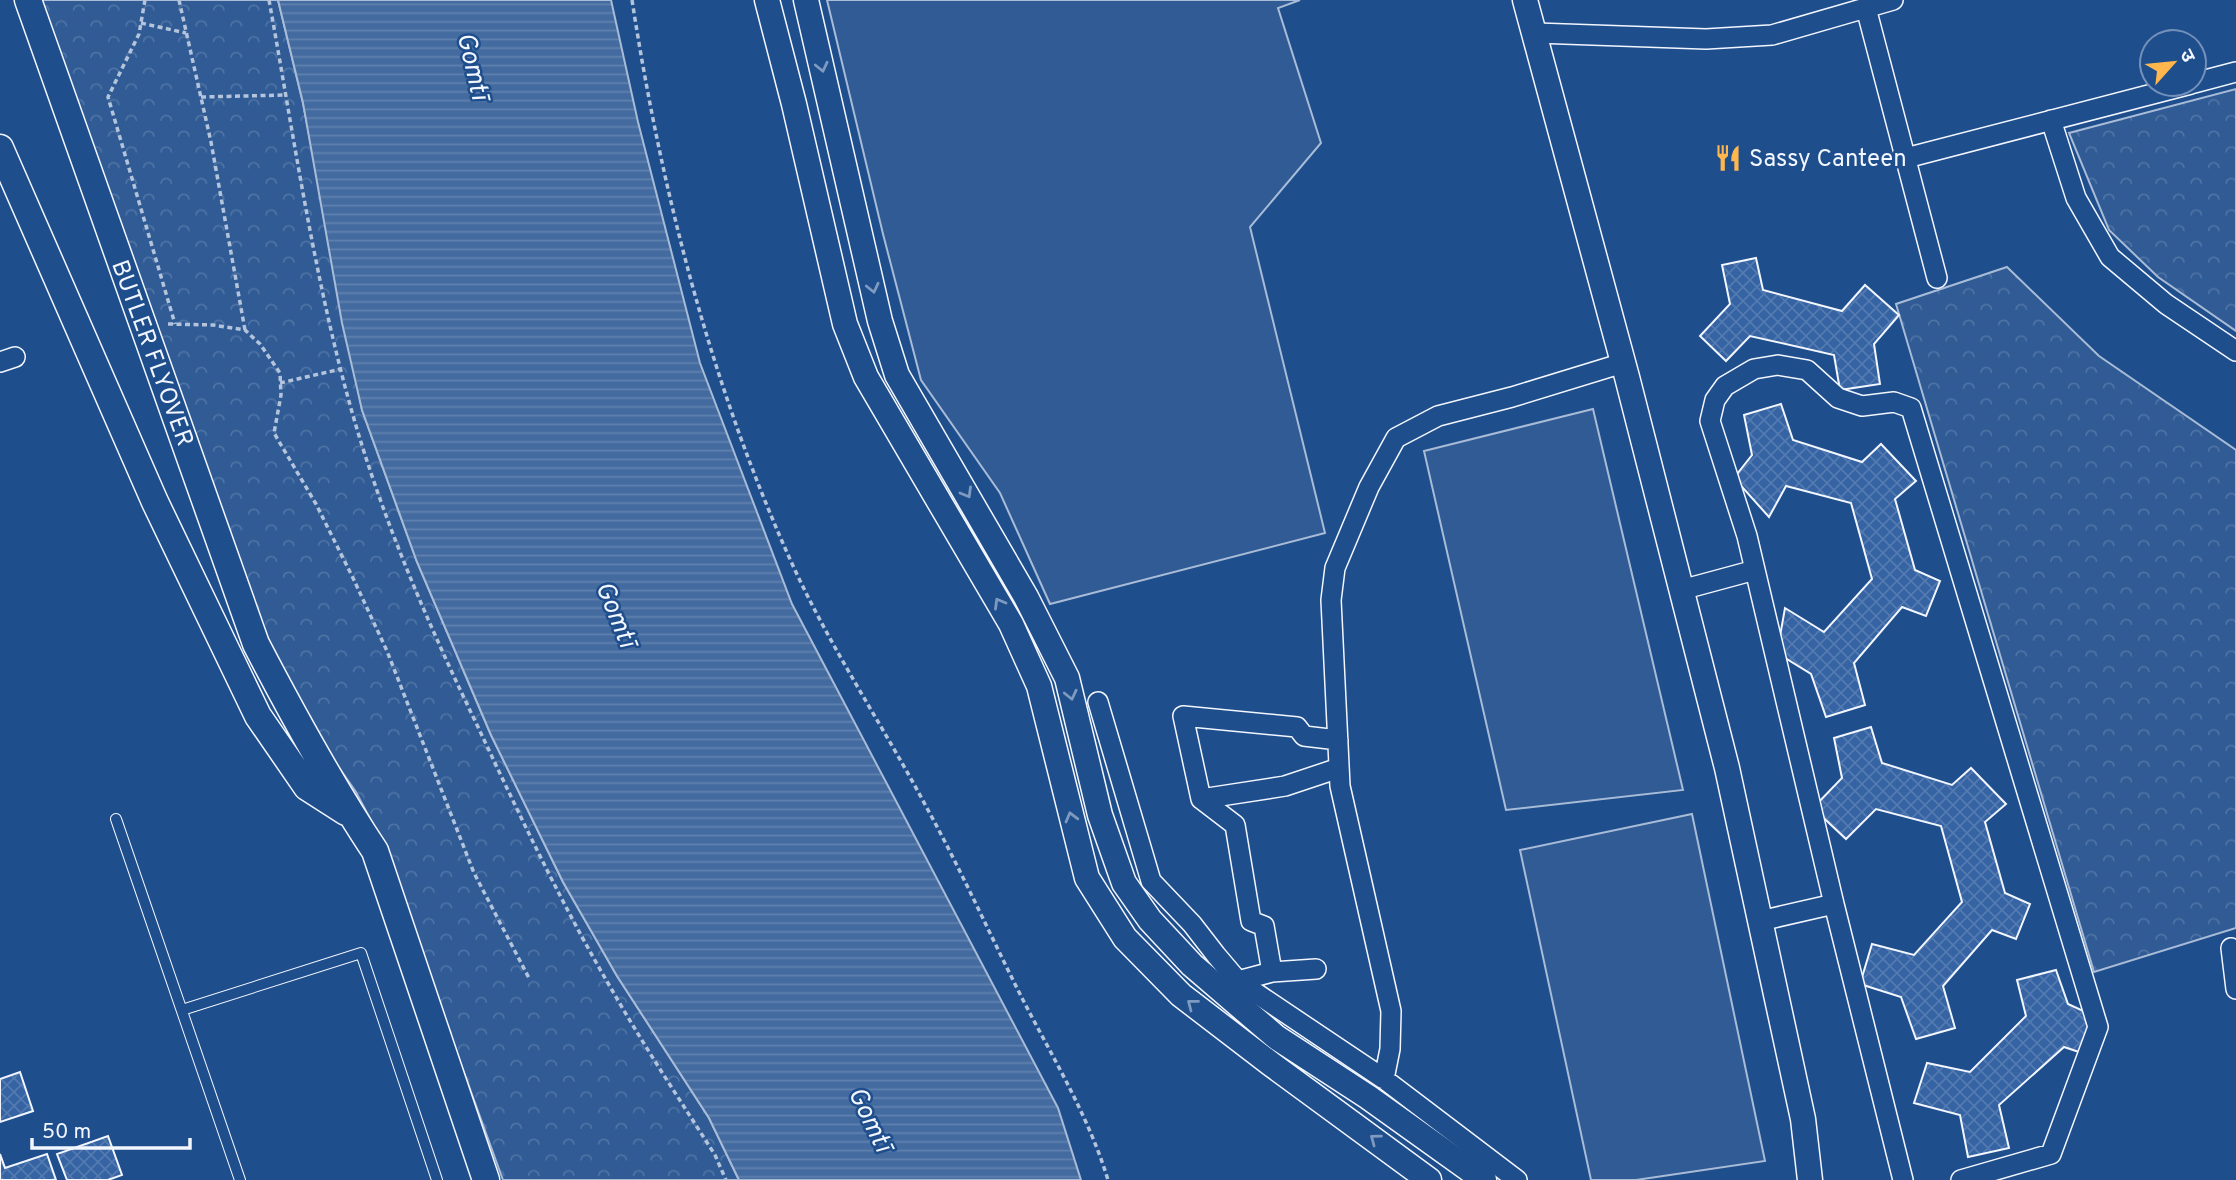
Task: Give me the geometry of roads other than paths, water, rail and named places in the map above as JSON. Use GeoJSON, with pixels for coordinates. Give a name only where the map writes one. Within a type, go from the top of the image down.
{"type":"FeatureCollection","features":[{"type":"Feature","properties":{"kind":"main road","name":"BUTLER FLYOVER"},"geometry":{"type":"LineString","coordinates":[[28,0],[256,644],[286,702],[375,852],[486,1180]]}},
{"type":"Feature","properties":{"kind":"main road"},"geometry":{"type":"LineString","coordinates":[[0,148],[150,490],[258,716],[307,786],[351,815]]}},
{"type":"Feature","properties":{"kind":"main road"},"geometry":{"type":"LineString","coordinates":[[258,716],[286,702]]}},
{"type":"Feature","properties":{"kind":"street"},"geometry":{"type":"LineString","coordinates":[[767,0],[845,324],[866,377],[1011,624],[1039,686],[1087,878],[1125,938],[1181,995],[1271,1065],[1429,1180]]}},
{"type":"Feature","properties":{"kind":"street"},"geometry":{"type":"LineString","coordinates":[[806,0],[875,297],[897,374],[1026,597],[1067,678],[1100,816],[1124,883],[1150,920],[1192,965],[1276,1037],[1368,1097],[1484,1180]]}},
{"type":"Feature","properties":{"kind":"street"},"geometry":{"type":"LineString","coordinates":[[1525,0],[1623,363],[1727,768],[1802,1119],[1810,1180]]}},
{"type":"Feature","properties":{"kind":"street"},"geometry":{"type":"LineString","coordinates":[[1536,33],[1706,39],[1772,35],[1893,0]]}},
{"type":"Feature","properties":{"kind":"street"},"geometry":{"type":"LineString","coordinates":[[1866,8],[1937,278]]}},
{"type":"Feature","properties":{"kind":"street"},"geometry":{"type":"LineString","coordinates":[[2208,80],[2236,72]]}},
{"type":"Feature","properties":{"kind":"street"},"geometry":{"type":"LineString","coordinates":[[1906,158],[2138,98]]}},
{"type":"Feature","properties":{"kind":"street"},"geometry":{"type":"LineString","coordinates":[[2051,120],[2076,198],[2110,257],[2166,304],[2236,351]]}},
{"type":"Feature","properties":{"kind":"street"},"geometry":{"type":"LineString","coordinates":[[1384,1079],[1390,1049],[1391,1011],[1340,786],[1331,600],[1335,568],[1369,487],[1396,438],[1438,416],[1512,397],[1623,363]]}},
{"type":"Feature","properties":{"kind":"street"},"geometry":{"type":"LineString","coordinates":[[1903,1180],[1747,536],[1710,421],[1715,400],[1725,386],[1754,369],[1778,365],[1807,370],[1838,398],[1862,406],[1894,402],[1911,408],[2098,1027],[2051,1154],[1961,1180]]}},
{"type":"Feature","properties":{"kind":"street"},"geometry":{"type":"LineString","coordinates":[[1681,590],[1755,570]]}},
{"type":"Feature","properties":{"kind":"street"},"geometry":{"type":"LineString","coordinates":[[1098,702],[1151,881],[1192,924],[1238,981],[1384,1079],[1517,1180]]}},
{"type":"Feature","properties":{"kind":"street"},"geometry":{"type":"LineString","coordinates":[[1272,972],[1264,926],[1251,921],[1235,825],[1201,799],[1183,716],[1297,727],[1304,736],[1338,740]]}},
{"type":"Feature","properties":{"kind":"street"},"geometry":{"type":"LineString","coordinates":[[1201,799],[1285,786],[1339,768]]}},
{"type":"Feature","properties":{"kind":"street"},"geometry":{"type":"LineString","coordinates":[[1760,921],[1834,904]]}},
{"type":"Feature","properties":{"kind":"street"},"geometry":{"type":"LineString","coordinates":[[2231,948],[2236,989]]}},
{"type":"Feature","properties":{"kind":"street"},"geometry":{"type":"LineString","coordinates":[[1238,981],[1272,972],[1316,969]]}},
{"type":"Feature","properties":{"kind":"lane"},"geometry":{"type":"LineString","coordinates":[[116,819],[240,1180]]}},
{"type":"Feature","properties":{"kind":"lane"},"geometry":{"type":"LineString","coordinates":[[182,1010],[361,953],[437,1180]]}},
{"type":"Feature","properties":{"kind":"water","name":"Gomtī"},"geometry":{"type":"Polygon","coordinates":[[[278,0],[611,0],[638,122],[700,363],[792,604],[1058,1108],[1081,1180],[739,1180],[709,1118],[617,976],[563,882],[491,735],[417,562],[362,410],[342,323],[303,103],[278,0]]]}},
{"type":"Feature","properties":{"kind":"place","name":"Sassy Canteen"},"geometry":{"type":"Point","coordinates":[1728,158]}}]}
